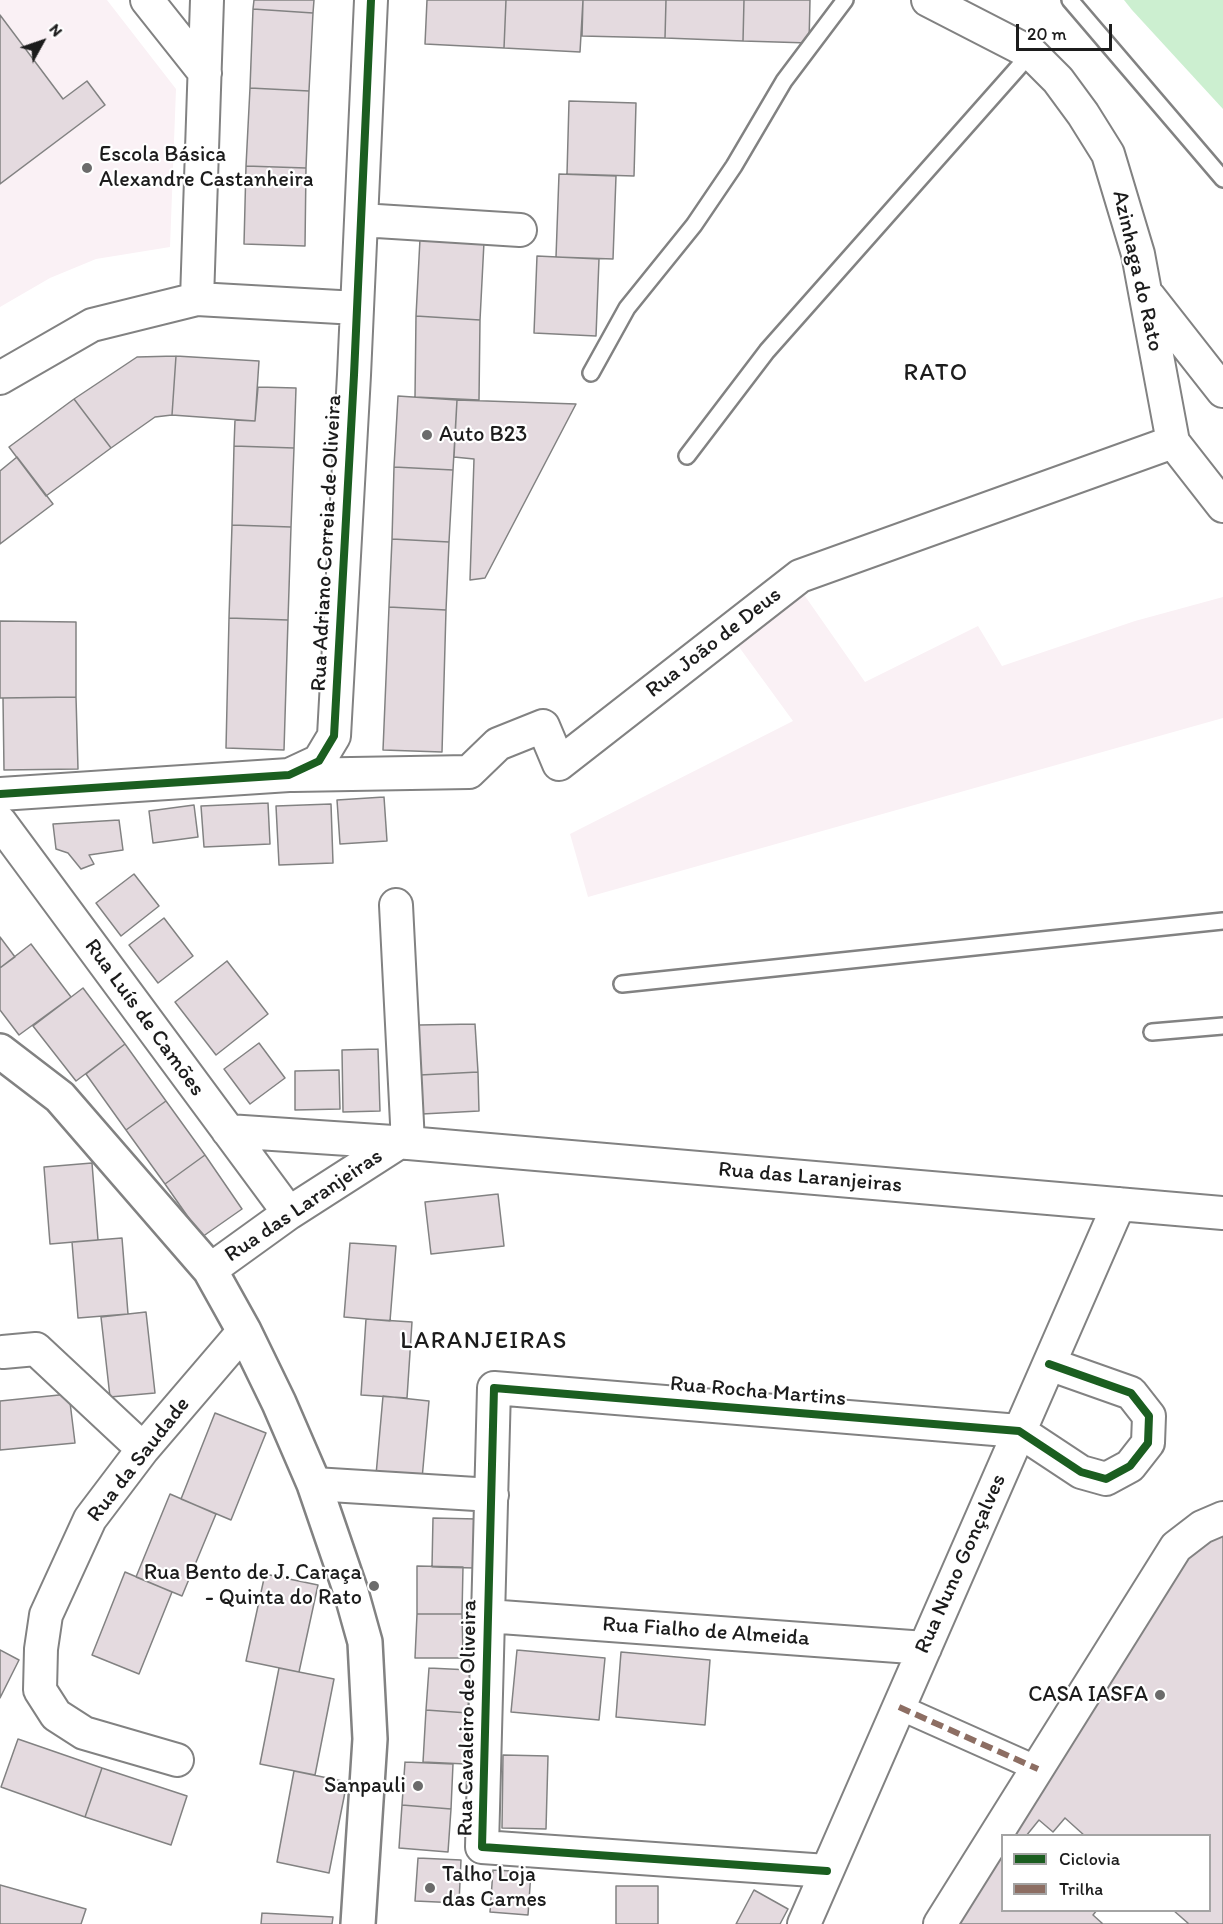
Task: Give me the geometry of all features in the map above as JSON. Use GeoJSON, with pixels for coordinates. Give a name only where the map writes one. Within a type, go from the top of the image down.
{"type":"FeatureCollection","features":[{"type":"Feature","properties":{"kind":"main road"},"geometry":{"type":"LineString","coordinates":[[0,1051],[60,1097],[210,1270],[244,1331],[279,1403],[314,1484],[351,1592],[364,1642],[370,1739],[358,1924]]}},
{"type":"Feature","properties":{"kind":"street"},"geometry":{"type":"LineString","coordinates":[[147,0],[205,73]]}},
{"type":"Feature","properties":{"kind":"street"},"geometry":{"type":"LineString","coordinates":[[197,299],[207,0]]}},
{"type":"Feature","properties":{"kind":"street","name":"Rua Adriano Correia de Oliveira"},"geometry":{"type":"LineString","coordinates":[[0,794],[289,775],[319,761],[334,736],[371,0]]}},
{"type":"Feature","properties":{"kind":"street","name":"Azinhaga do Rato"},"geometry":{"type":"LineString","coordinates":[[928,0],[1031,52],[1058,80],[1108,154],[1138,254],[1173,442],[1223,506]]}},
{"type":"Feature","properties":{"kind":"street"},"geometry":{"type":"LineString","coordinates":[[361,220],[520,230]]}},
{"type":"Feature","properties":{"kind":"street"},"geometry":{"type":"LineString","coordinates":[[1146,294],[1223,391]]}},
{"type":"Feature","properties":{"kind":"street"},"geometry":{"type":"LineString","coordinates":[[0,378],[92,325],[197,299],[357,308]]}},
{"type":"Feature","properties":{"kind":"street","name":"Rua João de Deus"},"geometry":{"type":"LineString","coordinates":[[289,775],[469,772],[498,744],[543,726],[559,764],[800,576],[1173,442]]}},
{"type":"Feature","properties":{"kind":"street","name":"Rua Luís de Camões"},"geometry":{"type":"LineString","coordinates":[[0,822],[289,1213]]}},
{"type":"Feature","properties":{"kind":"street"},"geometry":{"type":"LineString","coordinates":[[396,905],[403,1143]]}},
{"type":"Feature","properties":{"kind":"street","name":"Rua das Laranjeiras"},"geometry":{"type":"LineString","coordinates":[[228,1131],[403,1143],[1223,1213]]}},
{"type":"Feature","properties":{"kind":"street","name":"Rua das Laranjeiras"},"geometry":{"type":"LineString","coordinates":[[210,1270],[289,1213],[403,1143]]}},
{"type":"Feature","properties":{"kind":"street","name":"Rua Nuno Gonçalves"},"geometry":{"type":"LineString","coordinates":[[804,1924],[1119,1204]]}},
{"type":"Feature","properties":{"kind":"street","name":"Rua da Saudade"},"geometry":{"type":"LineString","coordinates":[[177,1760],[84,1733],[56,1715],[40,1690],[41,1649],[46,1616],[90,1519],[143,1449],[244,1331]]}},
{"type":"Feature","properties":{"kind":"street"},"geometry":{"type":"LineString","coordinates":[[3,1352],[36,1349],[143,1449]]}},
{"type":"Feature","properties":{"kind":"street"},"geometry":{"type":"LineString","coordinates":[[1019,1431],[1081,1472],[1106,1479],[1130,1466],[1148,1443],[1149,1416],[1131,1393],[1049,1364]]}},
{"type":"Feature","properties":{"kind":"street","name":"Rua Rocha Martins"},"geometry":{"type":"LineString","coordinates":[[494,1388],[1019,1431]]}},
{"type":"Feature","properties":{"kind":"street","name":"Rua Cavaleiro de Oliveira"},"geometry":{"type":"LineString","coordinates":[[494,1388],[482,1847],[827,1871]]}},
{"type":"Feature","properties":{"kind":"street"},"geometry":{"type":"LineString","coordinates":[[314,1484],[492,1496]]}},
{"type":"Feature","properties":{"kind":"street"},"geometry":{"type":"LineString","coordinates":[[940,1924],[1176,1547],[1202,1527],[1223,1518]]}},
{"type":"Feature","properties":{"kind":"street","name":"Rua Fialho de Almeida"},"geometry":{"type":"LineString","coordinates":[[487,1616],[925,1648]]}},
{"type":"Feature","properties":{"kind":"street"},"geometry":{"type":"LineString","coordinates":[[899,1707],[1038,1768]]}},
{"type":"Feature","properties":{"kind":"lane"},"geometry":{"type":"LineString","coordinates":[[591,373],[627,308],[694,225],[734,166],[784,81],[845,0]]}},
{"type":"Feature","properties":{"kind":"lane"},"geometry":{"type":"LineString","coordinates":[[1070,0],[1223,179]]}},
{"type":"Feature","properties":{"kind":"lane"},"geometry":{"type":"LineString","coordinates":[[687,456],[767,351],[1031,52]]}},
{"type":"Feature","properties":{"kind":"lane"},"geometry":{"type":"LineString","coordinates":[[622,984],[1223,921]]}},
{"type":"Feature","properties":{"kind":"lane"},"geometry":{"type":"LineString","coordinates":[[1152,1032],[1223,1026]]}},
{"type":"Feature","properties":{"kind":"shaded area","name":"Escola Básica Alexandre Castanheira"},"geometry":{"type":"Polygon","coordinates":[[[0,0],[107,0],[176,89],[170,247],[96,259],[50,278],[0,307],[0,0]]]}},
{"type":"Feature","properties":{"kind":"shaded area"},"geometry":{"type":"Polygon","coordinates":[[[798,586],[865,682],[978,626],[1002,666],[1135,621],[1223,597],[1223,718],[588,897],[570,834],[793,721],[731,636],[798,586]]]}},
{"type":"Feature","properties":{"kind":"green space"},"geometry":{"type":"Polygon","coordinates":[[[1124,0],[1223,0],[1223,109],[1132,10],[1124,0]]]}},
{"type":"Feature","properties":{"kind":"building"},"geometry":{"type":"Polygon","coordinates":[[[254,0],[314,0],[313,13],[253,9],[254,0]]]}},
{"type":"Feature","properties":{"kind":"building"},"geometry":{"type":"Polygon","coordinates":[[[427,0],[506,0],[504,48],[425,44],[427,0]]]}},
{"type":"Feature","properties":{"kind":"building"},"geometry":{"type":"Polygon","coordinates":[[[506,0],[583,0],[580,52],[504,48],[506,0]]]}},
{"type":"Feature","properties":{"kind":"building"},"geometry":{"type":"Polygon","coordinates":[[[583,0],[666,0],[665,38],[582,36],[583,0]]]}},
{"type":"Feature","properties":{"kind":"building"},"geometry":{"type":"Polygon","coordinates":[[[666,0],[744,0],[743,41],[665,38],[666,0]]]}},
{"type":"Feature","properties":{"kind":"building"},"geometry":{"type":"Polygon","coordinates":[[[744,0],[810,0],[809,43],[743,41],[744,0]]]}},
{"type":"Feature","properties":{"kind":"building"},"geometry":{"type":"Polygon","coordinates":[[[253,9],[313,13],[309,91],[250,88],[253,9]]]}},
{"type":"Feature","properties":{"kind":"building"},"geometry":{"type":"Polygon","coordinates":[[[0,15],[63,99],[87,81],[105,105],[0,184],[0,15]]]}},
{"type":"Feature","properties":{"kind":"building"},"geometry":{"type":"Polygon","coordinates":[[[250,88],[309,91],[306,168],[246,166],[250,88]]]}},
{"type":"Feature","properties":{"kind":"building"},"geometry":{"type":"Polygon","coordinates":[[[569,101],[636,103],[634,176],[567,174],[569,101]]]}},
{"type":"Feature","properties":{"kind":"building"},"geometry":{"type":"Polygon","coordinates":[[[246,166],[306,168],[305,246],[244,244],[246,166]]]}},
{"type":"Feature","properties":{"kind":"building"},"geometry":{"type":"Polygon","coordinates":[[[559,174],[616,176],[613,259],[556,257],[559,174]]]}},
{"type":"Feature","properties":{"kind":"building"},"geometry":{"type":"Polygon","coordinates":[[[420,239],[484,242],[480,320],[416,316],[420,239]]]}},
{"type":"Feature","properties":{"kind":"building"},"geometry":{"type":"Polygon","coordinates":[[[537,256],[599,259],[596,336],[534,333],[537,256]]]}},
{"type":"Feature","properties":{"kind":"building"},"geometry":{"type":"Polygon","coordinates":[[[416,316],[480,320],[479,400],[415,397],[416,316]]]}},
{"type":"Feature","properties":{"kind":"building"},"geometry":{"type":"Polygon","coordinates":[[[176,356],[172,415],[155,417],[111,448],[74,399],[137,357],[176,356]]]}},
{"type":"Feature","properties":{"kind":"building"},"geometry":{"type":"Polygon","coordinates":[[[176,356],[259,361],[255,421],[172,415],[176,356]]]}},
{"type":"Feature","properties":{"kind":"building"},"geometry":{"type":"Polygon","coordinates":[[[258,387],[296,388],[294,448],[234,446],[235,420],[255,421],[258,387]]]}},
{"type":"Feature","properties":{"kind":"building"},"geometry":{"type":"Polygon","coordinates":[[[398,396],[457,400],[453,470],[394,467],[398,396]]]}},
{"type":"Feature","properties":{"kind":"building"},"geometry":{"type":"Polygon","coordinates":[[[74,399],[111,448],[46,496],[9,447],[74,399]]]}},
{"type":"Feature","properties":{"kind":"building"},"geometry":{"type":"Polygon","coordinates":[[[457,400],[576,404],[485,578],[470,580],[474,459],[454,457],[457,400]]]}},
{"type":"Feature","properties":{"kind":"building"},"geometry":{"type":"Polygon","coordinates":[[[234,446],[294,448],[291,527],[232,525],[234,446]]]}},
{"type":"Feature","properties":{"kind":"building"},"geometry":{"type":"Polygon","coordinates":[[[17,457],[53,504],[0,544],[0,471],[17,457]]]}},
{"type":"Feature","properties":{"kind":"building"},"geometry":{"type":"Polygon","coordinates":[[[394,467],[453,470],[449,542],[392,539],[394,467]]]}},
{"type":"Feature","properties":{"kind":"building"},"geometry":{"type":"Polygon","coordinates":[[[232,525],[291,527],[288,620],[229,618],[232,525]]]}},
{"type":"Feature","properties":{"kind":"building"},"geometry":{"type":"Polygon","coordinates":[[[392,539],[449,542],[446,610],[389,607],[392,539]]]}},
{"type":"Feature","properties":{"kind":"building"},"geometry":{"type":"Polygon","coordinates":[[[389,607],[446,610],[442,752],[383,750],[389,607]]]}},
{"type":"Feature","properties":{"kind":"building"},"geometry":{"type":"Polygon","coordinates":[[[229,618],[288,620],[284,750],[226,748],[229,618]]]}},
{"type":"Feature","properties":{"kind":"building"},"geometry":{"type":"Polygon","coordinates":[[[0,621],[76,622],[76,697],[0,698],[0,621]]]}},
{"type":"Feature","properties":{"kind":"building"},"geometry":{"type":"Polygon","coordinates":[[[76,697],[78,769],[4,770],[3,698],[76,697]]]}},
{"type":"Feature","properties":{"kind":"building"},"geometry":{"type":"Polygon","coordinates":[[[384,797],[387,841],[340,844],[337,800],[384,797]]]}},
{"type":"Feature","properties":{"kind":"building"},"geometry":{"type":"Polygon","coordinates":[[[268,803],[270,844],[204,847],[201,806],[268,803]]]}},
{"type":"Feature","properties":{"kind":"building"},"geometry":{"type":"Polygon","coordinates":[[[331,804],[333,863],[279,865],[276,806],[331,804]]]}},
{"type":"Feature","properties":{"kind":"building"},"geometry":{"type":"Polygon","coordinates":[[[194,805],[198,837],[153,843],[149,811],[194,805]]]}},
{"type":"Feature","properties":{"kind":"building"},"geometry":{"type":"Polygon","coordinates":[[[119,820],[123,850],[89,855],[94,864],[81,869],[68,853],[56,849],[53,824],[119,820]]]}},
{"type":"Feature","properties":{"kind":"building"},"geometry":{"type":"Polygon","coordinates":[[[134,874],[159,906],[121,936],[96,903],[134,874]]]}},
{"type":"Feature","properties":{"kind":"building"},"geometry":{"type":"Polygon","coordinates":[[[164,918],[193,956],[158,983],[129,945],[164,918]]]}},
{"type":"Feature","properties":{"kind":"building"},"geometry":{"type":"Polygon","coordinates":[[[0,937],[15,957],[0,968],[0,937]]]}},
{"type":"Feature","properties":{"kind":"building"},"geometry":{"type":"Polygon","coordinates":[[[31,944],[71,997],[19,1035],[0,1010],[0,968],[31,944]]]}},
{"type":"Feature","properties":{"kind":"building"},"geometry":{"type":"Polygon","coordinates":[[[227,961],[268,1014],[216,1055],[175,1002],[227,961]]]}},
{"type":"Feature","properties":{"kind":"building"},"geometry":{"type":"Polygon","coordinates":[[[83,988],[125,1044],[76,1081],[33,1026],[83,988]]]}},
{"type":"Feature","properties":{"kind":"building"},"geometry":{"type":"Polygon","coordinates":[[[475,1024],[478,1072],[420,1075],[419,1025],[475,1024]]]}},
{"type":"Feature","properties":{"kind":"building"},"geometry":{"type":"Polygon","coordinates":[[[259,1043],[285,1078],[250,1104],[224,1069],[259,1043]]]}},
{"type":"Feature","properties":{"kind":"building"},"geometry":{"type":"Polygon","coordinates":[[[125,1044],[166,1101],[126,1130],[86,1074],[125,1044]]]}},
{"type":"Feature","properties":{"kind":"building"},"geometry":{"type":"Polygon","coordinates":[[[378,1049],[380,1111],[343,1112],[342,1050],[378,1049]]]}},
{"type":"Feature","properties":{"kind":"building"},"geometry":{"type":"Polygon","coordinates":[[[339,1070],[340,1109],[295,1110],[295,1071],[339,1070]]]}},
{"type":"Feature","properties":{"kind":"building"},"geometry":{"type":"Polygon","coordinates":[[[478,1072],[479,1111],[422,1114],[420,1075],[478,1072]]]}},
{"type":"Feature","properties":{"kind":"building"},"geometry":{"type":"Polygon","coordinates":[[[166,1101],[205,1155],[165,1184],[126,1130],[166,1101]]]}},
{"type":"Feature","properties":{"kind":"building"},"geometry":{"type":"Polygon","coordinates":[[[205,1155],[242,1209],[202,1237],[165,1184],[205,1155]]]}},
{"type":"Feature","properties":{"kind":"building"},"geometry":{"type":"Polygon","coordinates":[[[92,1163],[98,1240],[50,1244],[44,1167],[92,1163]]]}},
{"type":"Feature","properties":{"kind":"building"},"geometry":{"type":"Polygon","coordinates":[[[498,1194],[504,1246],[431,1254],[425,1202],[498,1194]]]}},
{"type":"Feature","properties":{"kind":"building"},"geometry":{"type":"Polygon","coordinates":[[[122,1238],[128,1314],[78,1318],[72,1242],[122,1238]]]}},
{"type":"Feature","properties":{"kind":"building"},"geometry":{"type":"Polygon","coordinates":[[[350,1243],[396,1246],[390,1321],[344,1317],[350,1243]]]}},
{"type":"Feature","properties":{"kind":"building"},"geometry":{"type":"Polygon","coordinates":[[[146,1312],[155,1393],[110,1397],[101,1317],[146,1312]]]}},
{"type":"Feature","properties":{"kind":"building"},"geometry":{"type":"Polygon","coordinates":[[[366,1319],[412,1322],[407,1398],[361,1395],[366,1319]]]}},
{"type":"Feature","properties":{"kind":"building"},"geometry":{"type":"Polygon","coordinates":[[[69,1394],[75,1443],[0,1450],[0,1401],[69,1394]]]}},
{"type":"Feature","properties":{"kind":"building"},"geometry":{"type":"Polygon","coordinates":[[[383,1396],[429,1401],[422,1479],[376,1475],[383,1396]]]}},
{"type":"Feature","properties":{"kind":"building"},"geometry":{"type":"Polygon","coordinates":[[[215,1413],[266,1433],[231,1520],[181,1499],[215,1413]]]}},
{"type":"Feature","properties":{"kind":"building"},"geometry":{"type":"Polygon","coordinates":[[[170,1494],[216,1514],[182,1596],[136,1577],[170,1494]]]}},
{"type":"Feature","properties":{"kind":"building"},"geometry":{"type":"Polygon","coordinates":[[[433,1518],[477,1519],[475,1568],[432,1567],[433,1518]]]}},
{"type":"Feature","properties":{"kind":"building","name":"CASA IASFA"},"geometry":{"type":"Polygon","coordinates":[[[1223,1534],[1223,1924],[950,1924],[1001,1843],[1001,1912],[1211,1912],[1211,1834],[1007,1834],[1186,1554],[1223,1534]]]}},
{"type":"Feature","properties":{"kind":"building"},"geometry":{"type":"Polygon","coordinates":[[[417,1566],[463,1567],[462,1614],[417,1614],[417,1566]]]}},
{"type":"Feature","properties":{"kind":"building"},"geometry":{"type":"Polygon","coordinates":[[[125,1572],[172,1592],[139,1674],[92,1655],[125,1572]]]}},
{"type":"Feature","properties":{"kind":"building"},"geometry":{"type":"Polygon","coordinates":[[[265,1574],[318,1585],[299,1672],[246,1661],[265,1574]]]}},
{"type":"Feature","properties":{"kind":"building"},"geometry":{"type":"Polygon","coordinates":[[[417,1614],[462,1614],[463,1658],[415,1658],[417,1614]]]}},
{"type":"Feature","properties":{"kind":"building"},"geometry":{"type":"Polygon","coordinates":[[[0,1650],[19,1660],[0,1698],[0,1650]]]}},
{"type":"Feature","properties":{"kind":"building"},"geometry":{"type":"Polygon","coordinates":[[[517,1650],[605,1658],[599,1720],[511,1712],[517,1650]]]}},
{"type":"Feature","properties":{"kind":"building"},"geometry":{"type":"Polygon","coordinates":[[[621,1652],[710,1660],[705,1725],[616,1717],[621,1652]]]}},
{"type":"Feature","properties":{"kind":"building"},"geometry":{"type":"Polygon","coordinates":[[[279,1668],[334,1679],[315,1775],[260,1764],[279,1668]]]}},
{"type":"Feature","properties":{"kind":"building"},"geometry":{"type":"Polygon","coordinates":[[[429,1668],[470,1670],[468,1713],[426,1710],[429,1668]]]}},
{"type":"Feature","properties":{"kind":"building"},"geometry":{"type":"Polygon","coordinates":[[[426,1710],[468,1713],[466,1764],[423,1762],[426,1710]]]}},
{"type":"Feature","properties":{"kind":"building"},"geometry":{"type":"Polygon","coordinates":[[[18,1739],[102,1768],[85,1817],[1,1787],[18,1739]]]}},
{"type":"Feature","properties":{"kind":"building"},"geometry":{"type":"Polygon","coordinates":[[[503,1755],[548,1756],[546,1829],[502,1828],[503,1755]]]}},
{"type":"Feature","properties":{"kind":"building"},"geometry":{"type":"Polygon","coordinates":[[[405,1762],[453,1764],[451,1809],[402,1805],[405,1762]]]}},
{"type":"Feature","properties":{"kind":"building"},"geometry":{"type":"Polygon","coordinates":[[[102,1768],[187,1796],[171,1845],[85,1817],[102,1768]]]}},
{"type":"Feature","properties":{"kind":"building"},"geometry":{"type":"Polygon","coordinates":[[[294,1771],[347,1782],[329,1873],[277,1862],[294,1771]]]}},
{"type":"Feature","properties":{"kind":"building"},"geometry":{"type":"Polygon","coordinates":[[[402,1805],[451,1809],[448,1852],[399,1848],[402,1805]]]}},
{"type":"Feature","properties":{"kind":"building"},"geometry":{"type":"Polygon","coordinates":[[[1065,1818],[1083,1834],[1028,1834],[1039,1820],[1053,1832],[1065,1818]]]}},
{"type":"Feature","properties":{"kind":"building"},"geometry":{"type":"Polygon","coordinates":[[[418,1858],[461,1860],[459,1903],[415,1901],[418,1858]]]}},
{"type":"Feature","properties":{"kind":"building"},"geometry":{"type":"Polygon","coordinates":[[[493,1870],[531,1872],[528,1915],[490,1912],[493,1870]]]}},
{"type":"Feature","properties":{"kind":"building"},"geometry":{"type":"Polygon","coordinates":[[[0,1885],[86,1909],[81,1924],[0,1924],[0,1885]]]}},
{"type":"Feature","properties":{"kind":"building"},"geometry":{"type":"Polygon","coordinates":[[[616,1886],[658,1886],[658,1924],[616,1924],[616,1886]]]}},
{"type":"Feature","properties":{"kind":"building"},"geometry":{"type":"Polygon","coordinates":[[[754,1890],[788,1909],[780,1924],[736,1924],[754,1890]]]}},
{"type":"Feature","properties":{"kind":"building"},"geometry":{"type":"Polygon","coordinates":[[[1095,1912],[1175,1912],[1189,1924],[1103,1924],[1093,1915],[1095,1912]]]}},
{"type":"Feature","properties":{"kind":"building"},"geometry":{"type":"Polygon","coordinates":[[[262,1913],[333,1917],[332,1924],[261,1924],[262,1913]]]}},
{"type":"Feature","properties":{"kind":"marked path"},"geometry":{"type":"LineString","coordinates":[[899,1707],[1038,1769]]}},
{"type":"Feature","properties":{"kind":"cycle path"},"geometry":{"type":"LineString","coordinates":[[0,794],[289,775],[319,761],[334,736],[354,375],[371,0]]}},
{"type":"Feature","properties":{"kind":"cycle path"},"geometry":{"type":"LineString","coordinates":[[827,1871],[482,1847],[494,1388],[1019,1431],[1081,1472],[1106,1479],[1130,1466],[1148,1443],[1149,1416],[1131,1393],[1049,1364]]}},
{"type":"Feature","properties":{"kind":"place","name":"Escola Básica Alexandre Castanheira"},"geometry":{"type":"Point","coordinates":[87,168]}},
{"type":"Feature","properties":{"kind":"place","name":"Auto B23"},"geometry":{"type":"Point","coordinates":[427,435]}},
{"type":"Feature","properties":{"kind":"place","name":"Rua Bento de J. Caraça - Quinta do Rato"},"geometry":{"type":"Point","coordinates":[374,1586]}},
{"type":"Feature","properties":{"kind":"place","name":"CASA IASFA"},"geometry":{"type":"Point","coordinates":[1160,1695]}},
{"type":"Feature","properties":{"kind":"place","name":"Sanpauli"},"geometry":{"type":"Point","coordinates":[418,1786]}},
{"type":"Feature","properties":{"kind":"place","name":"Talho Loja das Carnes"},"geometry":{"type":"Point","coordinates":[430,1888]}},
{"type":"Feature","properties":{"kind":"district","name":"RATO"},"geometry":{"type":"Point","coordinates":[936,374]}},
{"type":"Feature","properties":{"kind":"district","name":"LARANJEIRAS"},"geometry":{"type":"Point","coordinates":[484,1342]}}]}
